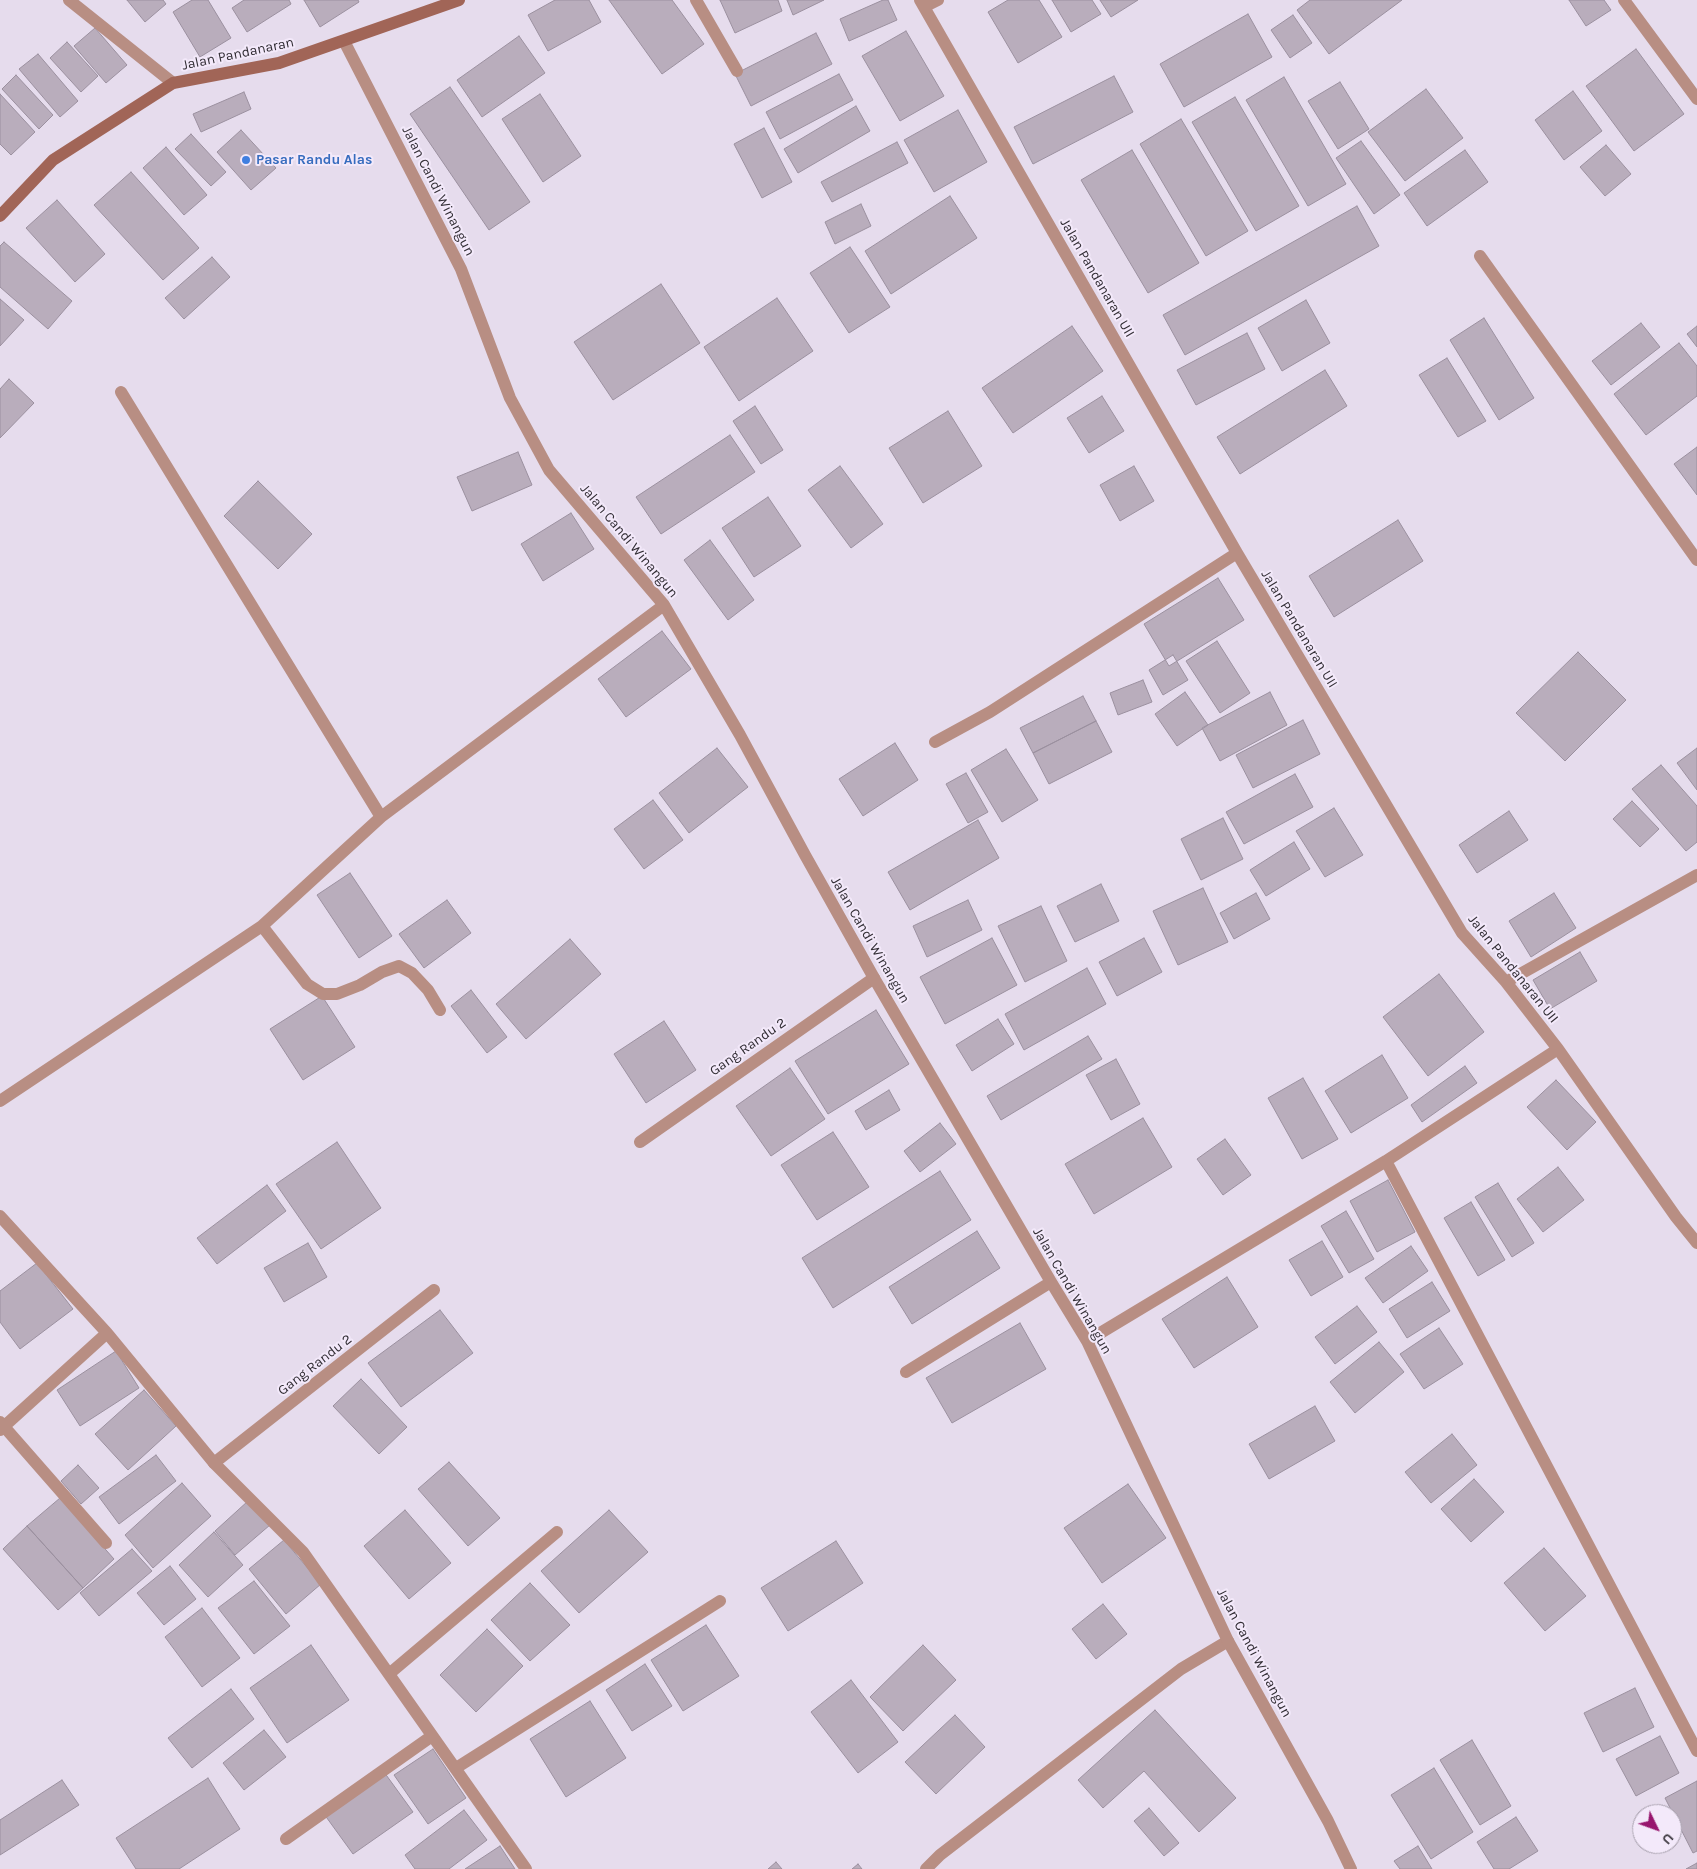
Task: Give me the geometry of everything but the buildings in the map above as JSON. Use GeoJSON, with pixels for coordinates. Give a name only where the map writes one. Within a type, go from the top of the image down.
{"type":"FeatureCollection","features":[{"type":"Feature","properties":{"kind":"main road","name":"Jalan Pandanaran"},"geometry":{"type":"LineString","coordinates":[[0,216],[52,160],[173,84],[279,63],[459,0]]}},
{"type":"Feature","properties":{"kind":"street"},"geometry":{"type":"LineString","coordinates":[[69,0],[173,84]]}},
{"type":"Feature","properties":{"kind":"street"},"geometry":{"type":"LineString","coordinates":[[696,0],[737,70]]}},
{"type":"Feature","properties":{"kind":"street"},"geometry":{"type":"LineString","coordinates":[[922,4],[938,0]]}},
{"type":"Feature","properties":{"kind":"street"},"geometry":{"type":"LineString","coordinates":[[1624,0],[1697,99]]}},
{"type":"Feature","properties":{"kind":"street","name":"Jalan Pandanaran UII"},"geometry":{"type":"LineString","coordinates":[[922,4],[1237,553],[1462,933],[1506,982],[1558,1049],[1676,1217],[1697,1243]]}},
{"type":"Feature","properties":{"kind":"street","name":"Jalan Candi Winangun"},"geometry":{"type":"LineString","coordinates":[[344,41],[461,269],[510,398],[549,470],[664,605],[740,735],[874,978],[1087,1341],[1228,1641],[1328,1821],[1351,1869]]}},
{"type":"Feature","properties":{"kind":"street"},"geometry":{"type":"LineString","coordinates":[[1480,256],[1697,560]]}},
{"type":"Feature","properties":{"kind":"street"},"geometry":{"type":"LineString","coordinates":[[121,392],[381,817]]}},
{"type":"Feature","properties":{"kind":"street"},"geometry":{"type":"LineString","coordinates":[[935,742],[990,712],[1237,553]]}},
{"type":"Feature","properties":{"kind":"street"},"geometry":{"type":"LineString","coordinates":[[0,1101],[262,926],[381,817],[664,605]]}},
{"type":"Feature","properties":{"kind":"street"},"geometry":{"type":"LineString","coordinates":[[1506,982],[1697,875]]}},
{"type":"Feature","properties":{"kind":"street"},"geometry":{"type":"LineString","coordinates":[[262,926],[307,984],[323,994],[337,994],[360,985],[382,972],[399,966],[412,973],[428,990],[440,1010]]}},
{"type":"Feature","properties":{"kind":"street","name":"Gang Randu 2"},"geometry":{"type":"LineString","coordinates":[[640,1142],[874,978]]}},
{"type":"Feature","properties":{"kind":"street"},"geometry":{"type":"LineString","coordinates":[[1087,1341],[1386,1161],[1558,1049]]}},
{"type":"Feature","properties":{"kind":"street"},"geometry":{"type":"LineString","coordinates":[[1386,1161],[1697,1751]]}},
{"type":"Feature","properties":{"kind":"street"},"geometry":{"type":"LineString","coordinates":[[0,1216],[107,1333],[214,1463],[303,1552],[526,1869]]}},
{"type":"Feature","properties":{"kind":"street"},"geometry":{"type":"LineString","coordinates":[[906,1372],[1051,1282]]}},
{"type":"Feature","properties":{"kind":"street","name":"Gang Randu 2"},"geometry":{"type":"LineString","coordinates":[[214,1463],[434,1290]]}},
{"type":"Feature","properties":{"kind":"street"},"geometry":{"type":"LineString","coordinates":[[106,1543],[2,1426],[107,1333]]}},
{"type":"Feature","properties":{"kind":"street"},"geometry":{"type":"LineString","coordinates":[[389,1674],[557,1532]]}},
{"type":"Feature","properties":{"kind":"street"},"geometry":{"type":"LineString","coordinates":[[456,1768],[720,1601]]}},
{"type":"Feature","properties":{"kind":"street"},"geometry":{"type":"LineString","coordinates":[[926,1869],[940,1855],[1181,1669],[1228,1641]]}},
{"type":"Feature","properties":{"kind":"street"},"geometry":{"type":"LineString","coordinates":[[286,1838],[432,1736]]}},
{"type":"Feature","properties":{"kind":"place","name":"Pasar Randu Alas"},"geometry":{"type":"Point","coordinates":[246,160]}}]}
